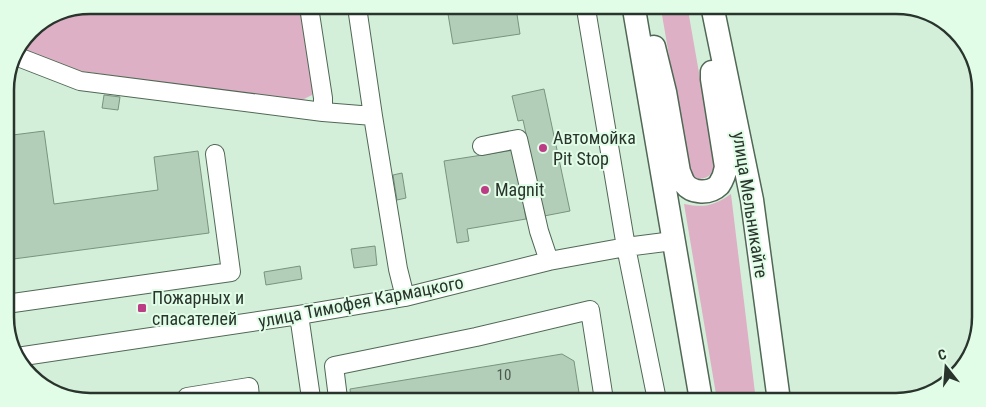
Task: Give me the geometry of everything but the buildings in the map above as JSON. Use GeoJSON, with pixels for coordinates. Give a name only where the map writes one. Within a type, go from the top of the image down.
{"type":"FeatureCollection","features":[{"type":"Feature","properties":{"kind":"main road"},"geometry":{"type":"LineString","coordinates":[[635,14],[699,393]]}},
{"type":"Feature","properties":{"kind":"main road"},"geometry":{"type":"LineString","coordinates":[[645,14],[665,92],[679,172],[685,184],[695,191],[707,192],[718,186],[724,177],[726,167],[712,79],[714,14]]}},
{"type":"Feature","properties":{"kind":"main road","name":"улица Мельникайте"},"geometry":{"type":"LineString","coordinates":[[714,14],[752,200],[778,393]]}},
{"type":"Feature","properties":{"kind":"street"},"geometry":{"type":"LineString","coordinates":[[310,14],[323,112]]}},
{"type":"Feature","properties":{"kind":"street"},"geometry":{"type":"LineString","coordinates":[[358,14],[372,116],[398,269],[405,297]]}},
{"type":"Feature","properties":{"kind":"street"},"geometry":{"type":"LineString","coordinates":[[587,14],[626,247],[656,393]]}},
{"type":"Feature","properties":{"kind":"street"},"geometry":{"type":"LineString","coordinates":[[21,58],[80,81],[323,112],[372,116]]}},
{"type":"Feature","properties":{"kind":"street"},"geometry":{"type":"LineString","coordinates":[[482,146],[518,139],[539,231],[549,261]]}},
{"type":"Feature","properties":{"kind":"street"},"geometry":{"type":"LineString","coordinates":[[14,303],[231,272],[215,154]]}},
{"type":"Feature","properties":{"kind":"street","name":"улица Тимофея Кармацкого"},"geometry":{"type":"LineString","coordinates":[[25,357],[405,297],[549,261],[626,247],[673,241]]}},
{"type":"Feature","properties":{"kind":"street"},"geometry":{"type":"LineString","coordinates":[[337,393],[334,366],[476,337],[590,310],[603,393]]}},
{"type":"Feature","properties":{"kind":"street"},"geometry":{"type":"LineString","coordinates":[[299,315],[310,393]]}},
{"type":"Feature","properties":{"kind":"street"},"geometry":{"type":"LineString","coordinates":[[212,393],[249,387],[250,393]]}},
{"type":"Feature","properties":{"kind":"shaded area"},"geometry":{"type":"Polygon","coordinates":[[[304,14],[315,86],[312,95],[300,101],[58,68],[25,52],[36,36],[47,27],[75,15],[304,14]]]}},
{"type":"Feature","properties":{"kind":"shaded area"},"geometry":{"type":"Polygon","coordinates":[[[662,14],[689,14],[715,164],[708,177],[698,179],[691,174],[688,166],[662,14]]]}},
{"type":"Feature","properties":{"kind":"shaded area"},"geometry":{"type":"Polygon","coordinates":[[[731,194],[755,393],[716,393],[684,204],[698,206],[709,205],[731,194]]]}},
{"type":"Feature","properties":{"kind":"place","name":"Автомойка Pit Stop"},"geometry":{"type":"Point","coordinates":[543,148]}},
{"type":"Feature","properties":{"kind":"place","name":"Magnit"},"geometry":{"type":"Point","coordinates":[485,190]}},
{"type":"Feature","properties":{"kind":"place","name":"Пожарных и спасателей"},"geometry":{"type":"Point","coordinates":[142,308]}}]}
